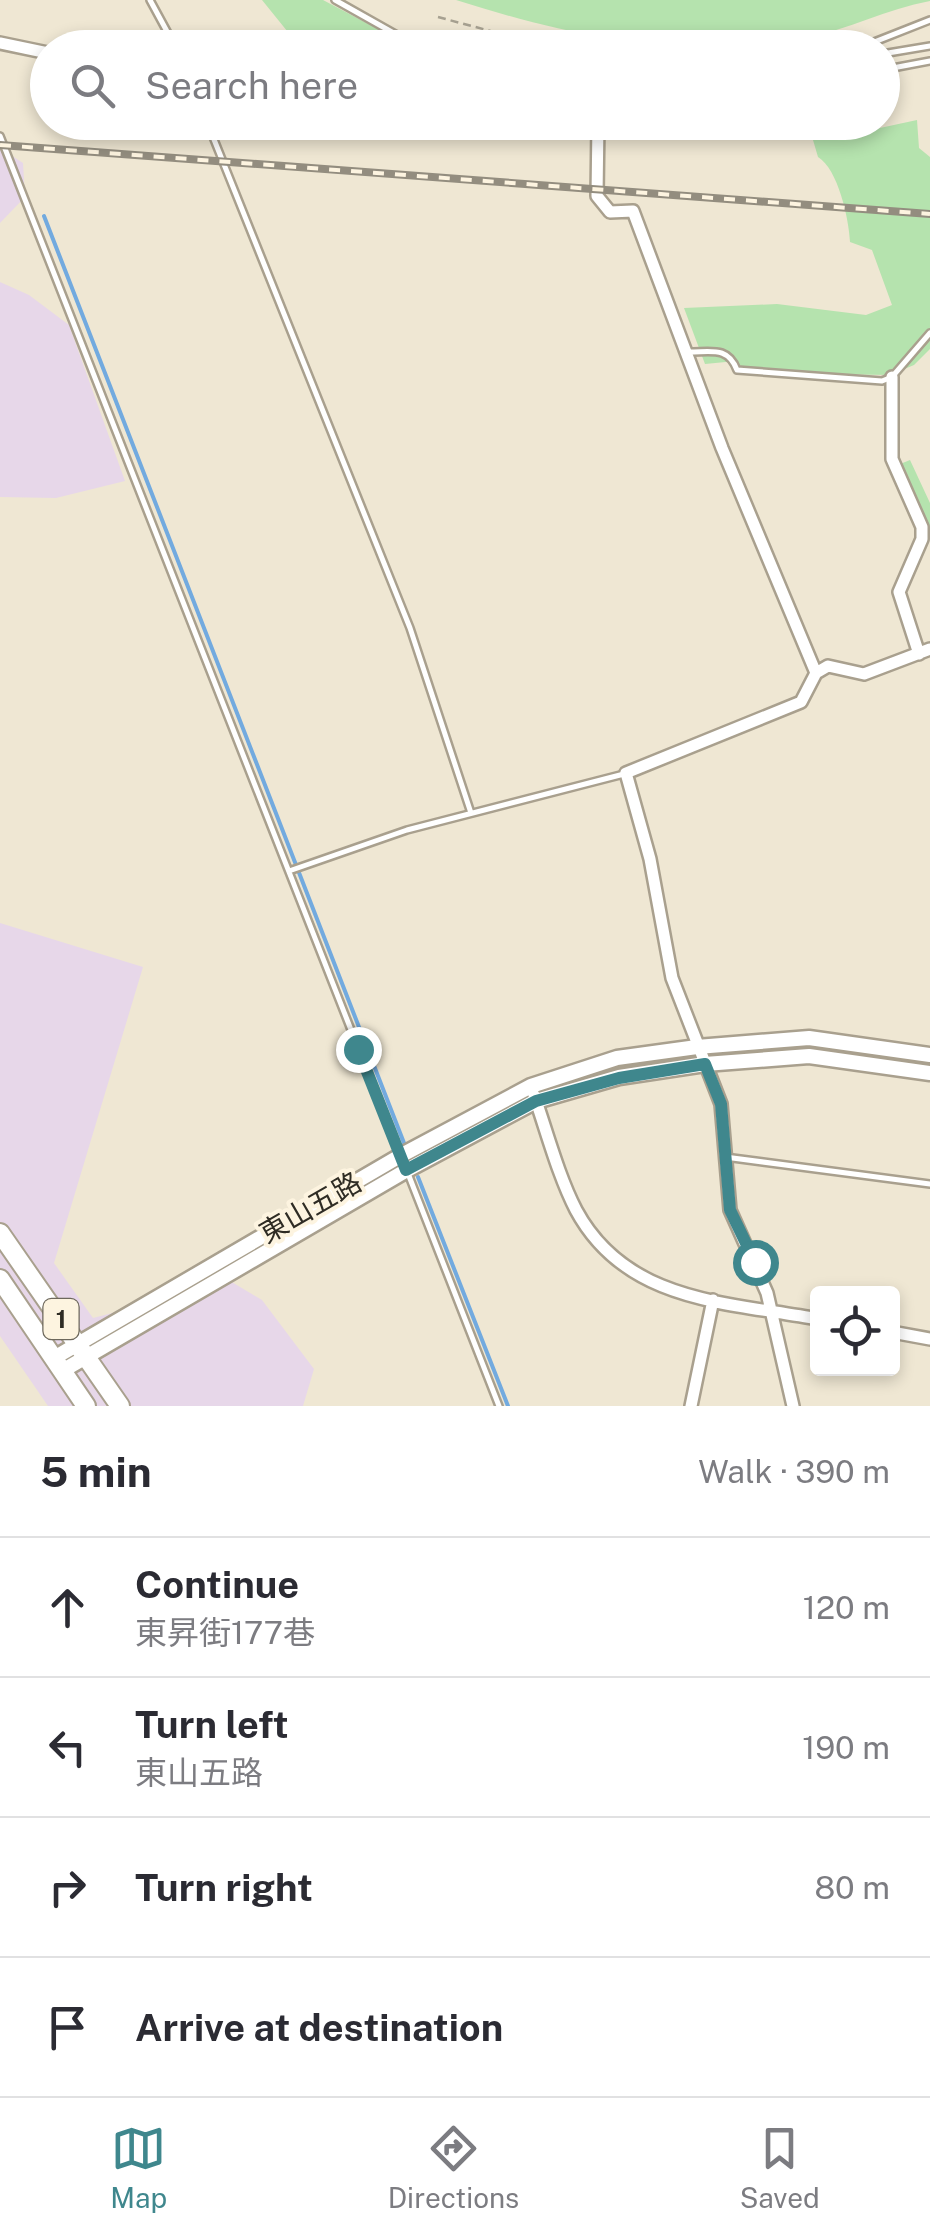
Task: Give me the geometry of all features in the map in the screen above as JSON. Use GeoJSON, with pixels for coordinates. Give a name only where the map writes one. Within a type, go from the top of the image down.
{"type":"FeatureCollection","features":[{"type":"Feature","properties":{"kind":"main road","name":"1"},"geometry":{"type":"LineString","coordinates":[[0,1233],[120,1406]]}},
{"type":"Feature","properties":{"kind":"main road","name":"1"},"geometry":{"type":"LineString","coordinates":[[0,1279],[86,1406]]}},
{"type":"Feature","properties":{"kind":"street"},"geometry":{"type":"LineString","coordinates":[[0,43],[30,49]]}},
{"type":"Feature","properties":{"kind":"street"},"geometry":{"type":"LineString","coordinates":[[598,140],[597,196],[610,212],[633,211],[685,352],[816,674]]}},
{"type":"Feature","properties":{"kind":"street"},"geometry":{"type":"LineString","coordinates":[[793,1406],[755,1262],[730,1210],[721,1104],[672,978],[650,859],[626,773],[801,702],[816,674],[828,666],[864,674],[924,652],[899,592],[922,539],[922,527],[892,459],[892,377]]}},
{"type":"Feature","properties":{"kind":"street","name":"東山五路"},"geometry":{"type":"LineString","coordinates":[[58,1364],[531,1086],[618,1058],[809,1038],[930,1054]]}},
{"type":"Feature","properties":{"kind":"street","name":"東山五路"},"geometry":{"type":"LineString","coordinates":[[403,1163],[536,1101],[619,1078],[705,1064],[809,1056],[930,1073]]}},
{"type":"Feature","properties":{"kind":"street"},"geometry":{"type":"LineString","coordinates":[[531,1086],[576,1210],[595,1235],[644,1279],[670,1292],[810,1317]]}},
{"type":"Feature","properties":{"kind":"street"},"geometry":{"type":"LineString","coordinates":[[691,1406],[713,1300]]}},
{"type":"Feature","properties":{"kind":"street"},"geometry":{"type":"LineString","coordinates":[[900,1334],[930,1340]]}},
{"type":"Feature","properties":{"kind":"lane"},"geometry":{"type":"LineString","coordinates":[[150,0],[166,30]]}},
{"type":"Feature","properties":{"kind":"lane"},"geometry":{"type":"LineString","coordinates":[[336,0],[388,30]]}},
{"type":"Feature","properties":{"kind":"lane"},"geometry":{"type":"LineString","coordinates":[[900,32],[930,20]]}},
{"type":"Feature","properties":{"kind":"lane"},"geometry":{"type":"LineString","coordinates":[[900,51],[930,46]]}},
{"type":"Feature","properties":{"kind":"lane"},"geometry":{"type":"LineString","coordinates":[[900,67],[930,61]]}},
{"type":"Feature","properties":{"kind":"lane"},"geometry":{"type":"LineString","coordinates":[[0,136],[499,1406]]}},
{"type":"Feature","properties":{"kind":"lane"},"geometry":{"type":"LineString","coordinates":[[214,140],[410,628],[470,812]]}},
{"type":"Feature","properties":{"kind":"lane"},"geometry":{"type":"LineString","coordinates":[[685,352],[723,352],[732,356],[737,370],[882,380],[892,377],[930,333]]}},
{"type":"Feature","properties":{"kind":"lane"},"geometry":{"type":"LineString","coordinates":[[289,871],[470,812],[527,802],[626,773]]}},
{"type":"Feature","properties":{"kind":"lane"},"geometry":{"type":"LineString","coordinates":[[724,1157],[930,1184]]}},
{"type":"Feature","properties":{"kind":"path"},"geometry":{"type":"LineString","coordinates":[[438,18],[484,30]]}},
{"type":"Feature","properties":{"kind":"shaded area"},"geometry":{"type":"Polygon","coordinates":[[[0,148],[23,163],[25,197],[0,223],[0,148]]]}},
{"type":"Feature","properties":{"kind":"shaded area"},"geometry":{"type":"Polygon","coordinates":[[[0,282],[29,295],[69,325],[125,481],[56,498],[0,497],[0,282]]]}},
{"type":"Feature","properties":{"kind":"shaded area"},"geometry":{"type":"Polygon","coordinates":[[[0,923],[143,967],[54,1263],[93,1318],[128,1309],[143,1317],[215,1272],[262,1300],[314,1369],[303,1406],[48,1406],[0,1336],[0,923]]]}},
{"type":"Feature","properties":{"kind":"green space"},"geometry":{"type":"Polygon","coordinates":[[[262,0],[323,0],[380,30],[286,30],[262,0]]]}},
{"type":"Feature","properties":{"kind":"green space"},"geometry":{"type":"Polygon","coordinates":[[[456,0],[930,0],[836,30],[567,30],[456,0]]]}},
{"type":"Feature","properties":{"kind":"green space"},"geometry":{"type":"Polygon","coordinates":[[[917,120],[919,148],[930,157],[930,349],[914,365],[890,375],[748,373],[736,361],[705,364],[684,308],[777,304],[866,315],[892,305],[872,250],[850,242],[841,195],[831,172],[818,157],[813,140],[900,140],[900,124],[917,120]]]}},
{"type":"Feature","properties":{"kind":"green space"},"geometry":{"type":"Polygon","coordinates":[[[910,460],[930,503],[930,534],[914,520],[888,469],[910,460]]]}},
{"type":"Feature","properties":{"kind":"waterway"},"geometry":{"type":"LineString","coordinates":[[44,216],[404,1143]]}},
{"type":"Feature","properties":{"kind":"waterway"},"geometry":{"type":"LineString","coordinates":[[418,1177],[508,1406]]}},
{"type":"Feature","properties":{"kind":"railway"},"geometry":{"type":"LineString","coordinates":[[0,145],[930,214]]}},
{"type":"Feature","properties":{"kind":"route"},"geometry":{"type":"LineString","coordinates":[[358,1049],[406,1170],[536,1101],[619,1078],[705,1064],[721,1104],[730,1210],[755,1262]]}}]}
